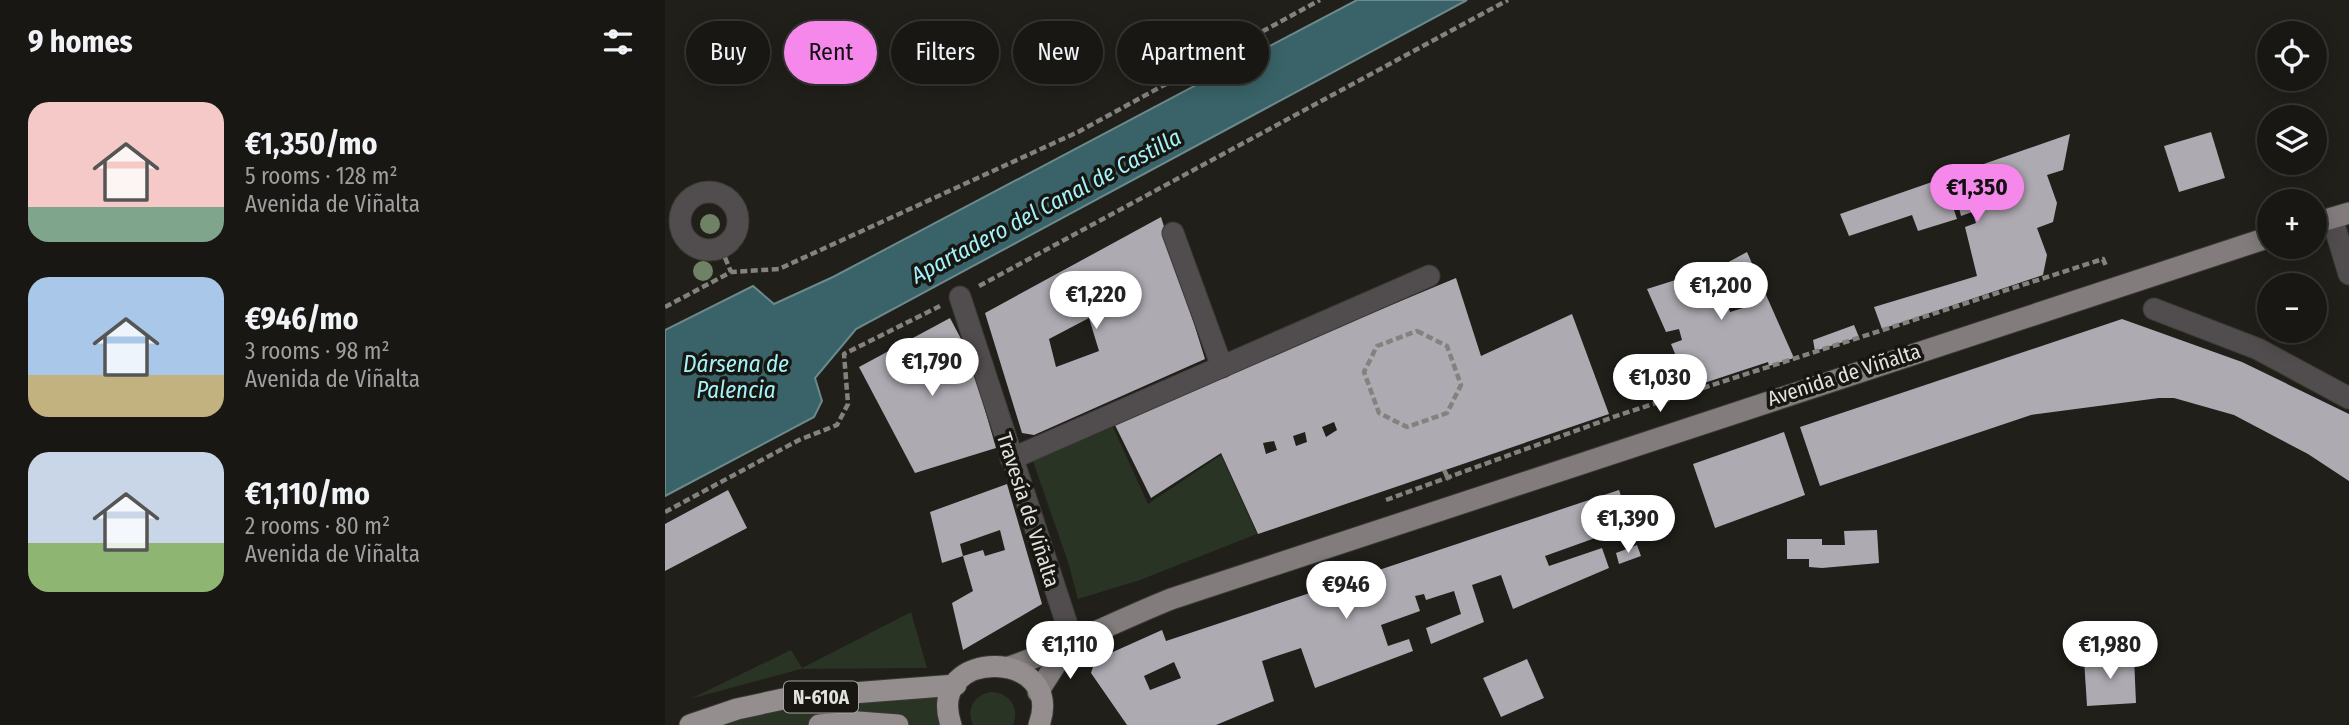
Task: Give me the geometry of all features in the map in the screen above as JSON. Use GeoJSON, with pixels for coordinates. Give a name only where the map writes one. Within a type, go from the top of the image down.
{"type":"FeatureCollection","features":[{"type":"Feature","properties":{"kind":"highway","name":"N-610A"},"geometry":{"type":"LineString","coordinates":[[690,725],[737,709],[788,698],[956,685],[970,671],[982,666],[1009,667]]}},
{"type":"Feature","properties":{"kind":"highway"},"geometry":{"type":"LineString","coordinates":[[1009,667],[1031,681],[1038,692],[1042,723]]}},
{"type":"Feature","properties":{"kind":"highway"},"geometry":{"type":"LineString","coordinates":[[951,725],[949,708],[956,685]]}},
{"type":"Feature","properties":{"kind":"highway","name":"N-610A"},"geometry":{"type":"LineString","coordinates":[[819,725],[858,722],[898,725]]}},
{"type":"Feature","properties":{"kind":"main road","name":"Avenida de Viñalta"},"geometry":{"type":"LineString","coordinates":[[1009,667],[1069,645],[1101,627],[1171,599],[2112,286],[2257,241]]}},
{"type":"Feature","properties":{"kind":"main road"},"geometry":{"type":"LineString","coordinates":[[1038,692],[1069,645]]}},
{"type":"Feature","properties":{"kind":"street"},"geometry":{"type":"LineString","coordinates":[[709,191],[730,200],[739,221],[736,232],[720,248],[698,248],[673,235],[688,201],[709,191]]}},
{"type":"Feature","properties":{"kind":"street"},"geometry":{"type":"LineString","coordinates":[[2332,218],[2349,274]]}},
{"type":"Feature","properties":{"kind":"street"},"geometry":{"type":"LineString","coordinates":[[1173,233],[1222,367]]}},
{"type":"Feature","properties":{"kind":"street"},"geometry":{"type":"LineString","coordinates":[[1011,459],[1429,276]]}},
{"type":"Feature","properties":{"kind":"street","name":"Travesía de Viñalta"},"geometry":{"type":"LineString","coordinates":[[960,297],[1069,645]]}},
{"type":"Feature","properties":{"kind":"street"},"geometry":{"type":"LineString","coordinates":[[2154,309],[2258,349],[2349,398]]}},
{"type":"Feature","properties":{"kind":"path"},"geometry":{"type":"LineString","coordinates":[[665,307],[731,272],[779,269],[1066,138],[1319,0]]}},
{"type":"Feature","properties":{"kind":"path"},"geometry":{"type":"LineString","coordinates":[[665,512],[799,440],[837,425],[848,404],[844,354],[880,333],[960,297],[1508,0]]}},
{"type":"Feature","properties":{"kind":"path"},"geometry":{"type":"LineString","coordinates":[[720,248],[731,272]]}},
{"type":"Feature","properties":{"kind":"path"},"geometry":{"type":"LineString","coordinates":[[1373,505],[1619,415],[2103,259],[2112,286]]}},
{"type":"Feature","properties":{"kind":"path"},"geometry":{"type":"LineString","coordinates":[[1417,331],[1447,346],[1461,385],[1447,413],[1428,420],[1407,427],[1379,412],[1364,372],[1377,346],[1417,331]]}},
{"type":"Feature","properties":{"kind":"green space"},"geometry":{"type":"Polygon","coordinates":[[[1113,427],[1148,504],[1221,455],[1257,534],[1140,580],[1078,599],[1033,461],[1113,427]]]}},
{"type":"Feature","properties":{"kind":"green space"},"geometry":{"type":"Polygon","coordinates":[[[911,612],[927,668],[801,669],[690,699],[791,650],[802,668],[911,612]]]}},
{"type":"Feature","properties":{"kind":"green space"},"geometry":{"type":"Polygon","coordinates":[[[956,685],[951,725],[690,725],[737,709],[956,685]]]}},
{"type":"Feature","properties":{"kind":"green space"},"geometry":{"type":"Polygon","coordinates":[[[990,692],[1003,695],[1011,702],[1015,712],[1013,725],[973,725],[970,714],[975,700],[990,692]]]}},
{"type":"Feature","properties":{"kind":"water"},"geometry":{"type":"Polygon","coordinates":[[[1357,0],[1467,0],[856,329],[815,378],[822,401],[814,417],[665,496],[665,330],[753,286],[774,304],[833,277],[1198,84],[1269,84],[1269,47],[1357,0]]]}},
{"type":"Feature","properties":{"kind":"building"},"geometry":{"type":"Polygon","coordinates":[[[2211,132],[2225,178],[2179,192],[2164,146],[2211,132]]]}},
{"type":"Feature","properties":{"kind":"building"},"geometry":{"type":"Polygon","coordinates":[[[2070,134],[2063,170],[2047,175],[2057,203],[2053,222],[2037,228],[2047,255],[2043,275],[1882,329],[1874,307],[1977,276],[1965,227],[1976,223],[1972,212],[1961,216],[1957,199],[1951,201],[1957,219],[1918,231],[1912,215],[1849,236],[1840,214],[2070,134]]]}},
{"type":"Feature","properties":{"kind":"building"},"geometry":{"type":"Polygon","coordinates":[[[1161,217],[1205,359],[1034,435],[1022,433],[985,313],[1161,217]],[[1089,318],[1049,339],[1056,367],[1099,351],[1089,318]]]}},
{"type":"Feature","properties":{"kind":"building"},"geometry":{"type":"Polygon","coordinates":[[[1747,252],[1794,358],[1769,366],[1768,362],[1689,388],[1671,344],[1682,340],[1679,329],[1666,332],[1647,289],[1723,265],[1747,252]],[[1738,296],[1726,300],[1730,312],[1743,308],[1738,296]]]}},
{"type":"Feature","properties":{"kind":"building"},"geometry":{"type":"Polygon","coordinates":[[[1456,278],[1481,356],[1572,314],[1609,414],[1258,534],[1221,453],[1151,498],[1113,421],[1456,278]],[[1334,422],[1322,427],[1326,437],[1337,430],[1334,422]],[[1305,432],[1293,436],[1296,446],[1307,442],[1305,432]],[[1274,441],[1263,443],[1266,454],[1277,450],[1274,441]]]}},
{"type":"Feature","properties":{"kind":"building"},"geometry":{"type":"Polygon","coordinates":[[[950,318],[969,354],[996,448],[915,473],[859,367],[950,318]]]}},
{"type":"Feature","properties":{"kind":"building"},"geometry":{"type":"Polygon","coordinates":[[[2122,319],[2242,362],[2349,414],[2349,481],[2308,454],[2234,415],[2174,398],[2159,398],[2031,415],[1820,486],[1800,427],[2122,319]]]}},
{"type":"Feature","properties":{"kind":"building"},"geometry":{"type":"Polygon","coordinates":[[[1854,325],[1859,337],[1815,351],[1813,340],[1854,325]]]}},
{"type":"Feature","properties":{"kind":"building"},"geometry":{"type":"Polygon","coordinates":[[[1784,432],[1805,495],[1715,528],[1693,464],[1784,432]]]}},
{"type":"Feature","properties":{"kind":"building"},"geometry":{"type":"Polygon","coordinates":[[[1007,484],[1042,604],[963,650],[952,603],[973,591],[963,556],[942,563],[930,512],[1007,484]],[[1000,530],[960,544],[963,556],[983,550],[985,556],[1005,550],[1000,530]]]}},
{"type":"Feature","properties":{"kind":"building"},"geometry":{"type":"Polygon","coordinates":[[[728,490],[747,528],[665,571],[665,524],[728,490]]]}},
{"type":"Feature","properties":{"kind":"building"},"geometry":{"type":"Polygon","coordinates":[[[1619,490],[1630,522],[1545,556],[1549,566],[1602,548],[1609,568],[1513,609],[1501,575],[1472,585],[1484,622],[1431,644],[1426,628],[1461,614],[1454,591],[1426,600],[1424,594],[1415,596],[1420,611],[1381,625],[1388,646],[1409,639],[1413,651],[1315,688],[1301,648],[1262,661],[1274,701],[1216,725],[1127,725],[1091,673],[1095,660],[1162,630],[1166,641],[1619,490]],[[1174,662],[1144,676],[1150,690],[1181,678],[1174,662]]]}},
{"type":"Feature","properties":{"kind":"building"},"geometry":{"type":"Polygon","coordinates":[[[1877,530],[1879,563],[1822,568],[1809,567],[1809,559],[1787,559],[1787,539],[1822,539],[1822,545],[1845,545],[1844,531],[1877,530]]]}},
{"type":"Feature","properties":{"kind":"building"},"geometry":{"type":"Polygon","coordinates":[[[1637,545],[1641,556],[1619,564],[1616,553],[1637,545]]]}},
{"type":"Feature","properties":{"kind":"building"},"geometry":{"type":"Polygon","coordinates":[[[2134,657],[2136,703],[2087,706],[2084,659],[2134,657]]]}},
{"type":"Feature","properties":{"kind":"building"},"geometry":{"type":"Polygon","coordinates":[[[1527,659],[1544,698],[1501,717],[1483,678],[1527,659]]]}},
{"type":"Feature","properties":{"kind":"water label","name":"Apartadero del Canal de Castilla"},"geometry":{"type":"Point","coordinates":[1046,206]}},
{"type":"Feature","properties":{"kind":"water label","name":"Dársena de Palencia"},"geometry":{"type":"Point","coordinates":[736,377]}}]}
